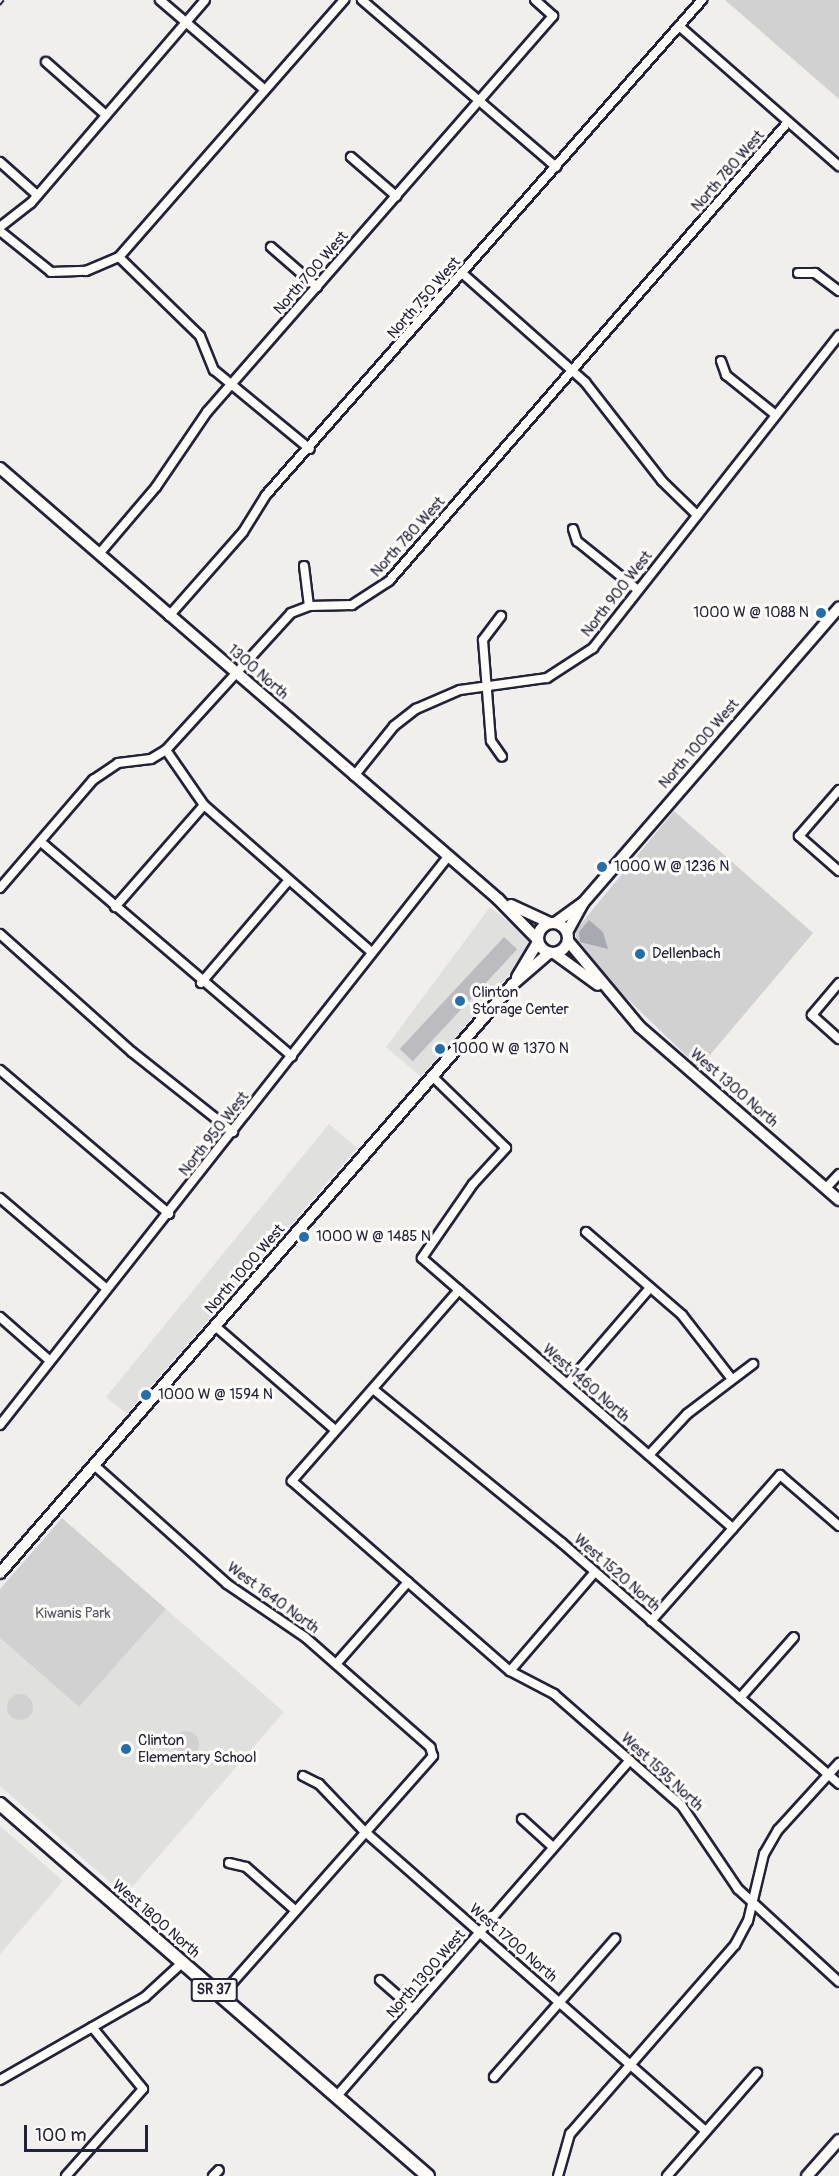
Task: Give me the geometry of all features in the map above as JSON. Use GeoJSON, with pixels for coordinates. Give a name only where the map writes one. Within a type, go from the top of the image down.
{"type":"FeatureCollection","features":[{"type":"Feature","properties":{"kind":"main road","name":"West 1800 North"},"geometry":{"type":"LineString","coordinates":[[0,1804],[428,2176]]}},
{"type":"Feature","properties":{"kind":"street"},"geometry":{"type":"LineString","coordinates":[[160,0],[265,90]]}},
{"type":"Feature","properties":{"kind":"street"},"geometry":{"type":"LineString","coordinates":[[205,0],[37,195],[0,229],[34,263],[67,275],[119,257],[344,0]]}},
{"type":"Feature","properties":{"kind":"street"},"geometry":{"type":"LineString","coordinates":[[362,0],[556,167]]}},
{"type":"Feature","properties":{"kind":"street","name":"North 700 West"},"geometry":{"type":"LineString","coordinates":[[99,554],[232,385],[553,16],[535,0]]}},
{"type":"Feature","properties":{"kind":"street","name":"North 750 West"},"geometry":{"type":"LineString","coordinates":[[169,616],[310,449],[702,0]]}},
{"type":"Feature","properties":{"kind":"street"},"geometry":{"type":"LineString","coordinates":[[679,26],[839,166]]}},
{"type":"Feature","properties":{"kind":"street"},"geometry":{"type":"LineString","coordinates":[[46,62],[106,115]]}},
{"type":"Feature","properties":{"kind":"street","name":"North 780 West"},"geometry":{"type":"LineString","coordinates":[[166,750],[280,623],[309,606],[352,605],[389,581],[788,122]]}},
{"type":"Feature","properties":{"kind":"street"},"geometry":{"type":"LineString","coordinates":[[351,157],[396,196]]}},
{"type":"Feature","properties":{"kind":"street"},"geometry":{"type":"LineString","coordinates":[[0,162],[37,195]]}},
{"type":"Feature","properties":{"kind":"street"},"geometry":{"type":"LineString","coordinates":[[271,247],[317,287]]}},
{"type":"Feature","properties":{"kind":"street"},"geometry":{"type":"LineString","coordinates":[[119,257],[190,324],[214,370],[310,449]]}},
{"type":"Feature","properties":{"kind":"street"},"geometry":{"type":"LineString","coordinates":[[798,273],[815,273],[839,291]]}},
{"type":"Feature","properties":{"kind":"street"},"geometry":{"type":"LineString","coordinates":[[463,274],[572,370],[631,435],[676,498],[697,515]]}},
{"type":"Feature","properties":{"kind":"street","name":"North 900 West"},"geometry":{"type":"LineString","coordinates":[[354,776],[394,726],[416,709],[460,690],[528,683],[569,668],[638,590],[839,335]]}},
{"type":"Feature","properties":{"kind":"street"},"geometry":{"type":"LineString","coordinates":[[721,361],[726,375],[776,415]]}},
{"type":"Feature","properties":{"kind":"street","name":"1300 North"},"geometry":{"type":"LineString","coordinates":[[0,468],[447,858],[498,898],[551,953]]}},
{"type":"Feature","properties":{"kind":"street"},"geometry":{"type":"LineString","coordinates":[[573,529],[577,541],[638,590]]}},
{"type":"Feature","properties":{"kind":"street"},"geometry":{"type":"LineString","coordinates":[[304,566],[309,606]]}},
{"type":"Feature","properties":{"kind":"street","name":"North 1000 West"},"geometry":{"type":"LineString","coordinates":[[512,985],[538,941],[553,923],[583,903],[839,607]]}},
{"type":"Feature","properties":{"kind":"street"},"geometry":{"type":"LineString","coordinates":[[501,616],[483,640],[491,741],[502,757]]}},
{"type":"Feature","properties":{"kind":"street"},"geometry":{"type":"LineString","coordinates":[[0,888],[105,769],[166,750],[204,805],[370,951]]}},
{"type":"Feature","properties":{"kind":"street"},"geometry":{"type":"LineString","coordinates":[[839,790],[799,836],[839,871]]}},
{"type":"Feature","properties":{"kind":"street"},"geometry":{"type":"LineString","coordinates":[[115,907],[204,805]]}},
{"type":"Feature","properties":{"kind":"street"},"geometry":{"type":"LineString","coordinates":[[41,842],[201,983],[292,1056]]}},
{"type":"Feature","properties":{"kind":"street","name":"North 950 West"},"geometry":{"type":"LineString","coordinates":[[0,1425],[48,1359],[169,1214],[370,951],[447,858]]}},
{"type":"Feature","properties":{"kind":"street"},"geometry":{"type":"LineString","coordinates":[[201,983],[289,880]]}},
{"type":"Feature","properties":{"kind":"street","name":"1300 North"},"geometry":{"type":"LineString","coordinates":[[498,898],[553,923],[568,937]]}},
{"type":"Feature","properties":{"kind":"street","name":"North 1000 West"},"geometry":{"type":"LineString","coordinates":[[0,1574],[512,985],[568,937],[583,903]]}},
{"type":"Feature","properties":{"kind":"street"},"geometry":{"type":"LineString","coordinates":[[0,934],[132,1052],[233,1132]]}},
{"type":"Feature","properties":{"kind":"street","name":"West 1300 North"},"geometry":{"type":"LineString","coordinates":[[568,937],[612,996],[640,1027],[839,1200]]}},
{"type":"Feature","properties":{"kind":"street","name":"West 1300 North"},"geometry":{"type":"LineString","coordinates":[[551,953],[612,996]]}},
{"type":"Feature","properties":{"kind":"street"},"geometry":{"type":"LineString","coordinates":[[839,983],[812,1015],[839,1039]]}},
{"type":"Feature","properties":{"kind":"street"},"geometry":{"type":"LineString","coordinates":[[0,1070],[169,1214]]}},
{"type":"Feature","properties":{"kind":"street","name":"West 1460 North"},"geometry":{"type":"LineString","coordinates":[[432,1076],[506,1148],[473,1184],[422,1258],[733,1528]]}},
{"type":"Feature","properties":{"kind":"street"},"geometry":{"type":"LineString","coordinates":[[826,1188],[839,1174]]}},
{"type":"Feature","properties":{"kind":"street"},"geometry":{"type":"LineString","coordinates":[[0,1198],[107,1289]]}},
{"type":"Feature","properties":{"kind":"street"},"geometry":{"type":"LineString","coordinates":[[586,1232],[682,1315],[731,1378]]}},
{"type":"Feature","properties":{"kind":"street"},"geometry":{"type":"LineString","coordinates":[[567,1384],[650,1288]]}},
{"type":"Feature","properties":{"kind":"street"},"geometry":{"type":"LineString","coordinates":[[215,1326],[334,1430],[459,1290]]}},
{"type":"Feature","properties":{"kind":"street"},"geometry":{"type":"LineString","coordinates":[[0,1317],[48,1359]]}},
{"type":"Feature","properties":{"kind":"street"},"geometry":{"type":"LineString","coordinates":[[649,1455],[731,1378],[753,1364]]}},
{"type":"Feature","properties":{"kind":"street","name":"West 1520 North"},"geometry":{"type":"LineString","coordinates":[[373,1389],[595,1572],[839,1784]]}},
{"type":"Feature","properties":{"kind":"street","name":"West 1595 North"},"geometry":{"type":"LineString","coordinates":[[334,1430],[292,1481],[510,1671],[554,1694],[682,1806],[726,1875],[751,1903],[839,1982]]}},
{"type":"Feature","properties":{"kind":"street","name":"West 1640 North"},"geometry":{"type":"LineString","coordinates":[[94,1465],[227,1584],[336,1664],[430,1747],[433,1756],[363,1830]]}},
{"type":"Feature","properties":{"kind":"street"},"geometry":{"type":"LineString","coordinates":[[651,1621],[780,1475],[839,1526]]}},
{"type":"Feature","properties":{"kind":"street"},"geometry":{"type":"LineString","coordinates":[[510,1671],[595,1572]]}},
{"type":"Feature","properties":{"kind":"street"},"geometry":{"type":"LineString","coordinates":[[336,1664],[408,1582]]}},
{"type":"Feature","properties":{"kind":"street"},"geometry":{"type":"LineString","coordinates":[[740,1698],[794,1636]]}},
{"type":"Feature","properties":{"kind":"street","name":"North 1300 West"},"geometry":{"type":"LineString","coordinates":[[336,2097],[630,1760]]}},
{"type":"Feature","properties":{"kind":"street"},"geometry":{"type":"LineString","coordinates":[[558,2176],[570,2134],[735,1945],[751,1903],[755,1877],[778,1830],[839,1763]]}},
{"type":"Feature","properties":{"kind":"street","name":"West 1700 North"},"geometry":{"type":"LineString","coordinates":[[303,1776],[320,1784],[363,1830],[706,2131]]}},
{"type":"Feature","properties":{"kind":"street"},"geometry":{"type":"LineString","coordinates":[[522,1819],[553,1847]]}},
{"type":"Feature","properties":{"kind":"street"},"geometry":{"type":"LineString","coordinates":[[221,1996],[363,1830]]}},
{"type":"Feature","properties":{"kind":"street"},"geometry":{"type":"LineString","coordinates":[[229,1863],[246,1867],[295,1910]]}},
{"type":"Feature","properties":{"kind":"street"},"geometry":{"type":"LineString","coordinates":[[494,2077],[557,2000],[615,1939]]}},
{"type":"Feature","properties":{"kind":"street"},"geometry":{"type":"LineString","coordinates":[[0,2080],[144,1997],[183,1962]]}},
{"type":"Feature","properties":{"kind":"street"},"geometry":{"type":"LineString","coordinates":[[380,1980],[412,2009]]}},
{"type":"Feature","properties":{"kind":"street"},"geometry":{"type":"LineString","coordinates":[[66,2176],[143,2089],[92,2027]]}},
{"type":"Feature","properties":{"kind":"street"},"geometry":{"type":"LineString","coordinates":[[667,2176],[757,2073]]}},
{"type":"Feature","properties":{"kind":"street"},"geometry":{"type":"LineString","coordinates":[[807,2176],[839,2140]]}},
{"type":"Feature","properties":{"kind":"shaded area"},"geometry":{"type":"Polygon","coordinates":[[[490,907],[528,937],[528,953],[421,1077],[386,1047],[490,907]]]}},
{"type":"Feature","properties":{"kind":"shaded area"},"geometry":{"type":"Polygon","coordinates":[[[589,920],[603,932],[608,949],[580,942],[579,932],[589,920]]]}},
{"type":"Feature","properties":{"kind":"shaded area"},"geometry":{"type":"Polygon","coordinates":[[[329,1124],[357,1148],[127,1414],[106,1397],[329,1124]]]}},
{"type":"Feature","properties":{"kind":"shaded area","name":"Clinton Elementary School"},"geometry":{"type":"Polygon","coordinates":[[[166,1609],[284,1712],[125,1895],[0,1786],[0,1638],[79,1707],[166,1609]]]}},
{"type":"Feature","properties":{"kind":"shaded area"},"geometry":{"type":"Polygon","coordinates":[[[0,1826],[63,1881],[0,1954],[0,1826]]]}},
{"type":"Feature","properties":{"kind":"green space"},"geometry":{"type":"Polygon","coordinates":[[[725,0],[839,0],[839,99],[725,0]]]}},
{"type":"Feature","properties":{"kind":"green space"},"geometry":{"type":"Polygon","coordinates":[[[674,811],[813,933],[699,1068],[579,952],[575,931],[674,811]]]}},
{"type":"Feature","properties":{"kind":"green space","name":"Kiwanis Park"},"geometry":{"type":"Polygon","coordinates":[[[62,1518],[166,1609],[79,1707],[0,1638],[0,1589],[62,1518]]]}},
{"type":"Feature","properties":{"kind":"green space"},"geometry":{"type":"Polygon","coordinates":[[[20,1694],[29,1698],[33,1707],[29,1716],[20,1720],[11,1716],[7,1707],[11,1698],[20,1694]]]}},
{"type":"Feature","properties":{"kind":"green space"},"geometry":{"type":"Polygon","coordinates":[[[186,1731],[195,1735],[199,1744],[195,1753],[186,1757],[177,1753],[173,1744],[177,1735],[186,1731]]]}},
{"type":"Feature","properties":{"kind":"building","name":"Clinton Storage Center"},"geometry":{"type":"Polygon","coordinates":[[[504,937],[517,949],[413,1061],[400,1049],[504,937]]]}},
{"type":"Feature","properties":{"kind":"railway"},"geometry":{"type":"LineString","coordinates":[[0,5],[4,0]]}},
{"type":"Feature","properties":{"kind":"place","name":"1000 W @ 1088 N"},"geometry":{"type":"Point","coordinates":[821,613]}},
{"type":"Feature","properties":{"kind":"place","name":"1000 W @ 1236 N"},"geometry":{"type":"Point","coordinates":[602,867]}},
{"type":"Feature","properties":{"kind":"place","name":"Dellenbach"},"geometry":{"type":"Point","coordinates":[640,954]}},
{"type":"Feature","properties":{"kind":"place","name":"Clinton Storage Center"},"geometry":{"type":"Point","coordinates":[460,1001]}},
{"type":"Feature","properties":{"kind":"place","name":"1000 W @ 1370 N"},"geometry":{"type":"Point","coordinates":[440,1049]}},
{"type":"Feature","properties":{"kind":"place","name":"1000 W @ 1485 N"},"geometry":{"type":"Point","coordinates":[304,1237]}},
{"type":"Feature","properties":{"kind":"place","name":"1000 W @ 1594 N"},"geometry":{"type":"Point","coordinates":[146,1395]}},
{"type":"Feature","properties":{"kind":"place","name":"Clinton Elementary School"},"geometry":{"type":"Point","coordinates":[126,1749]}}]}
